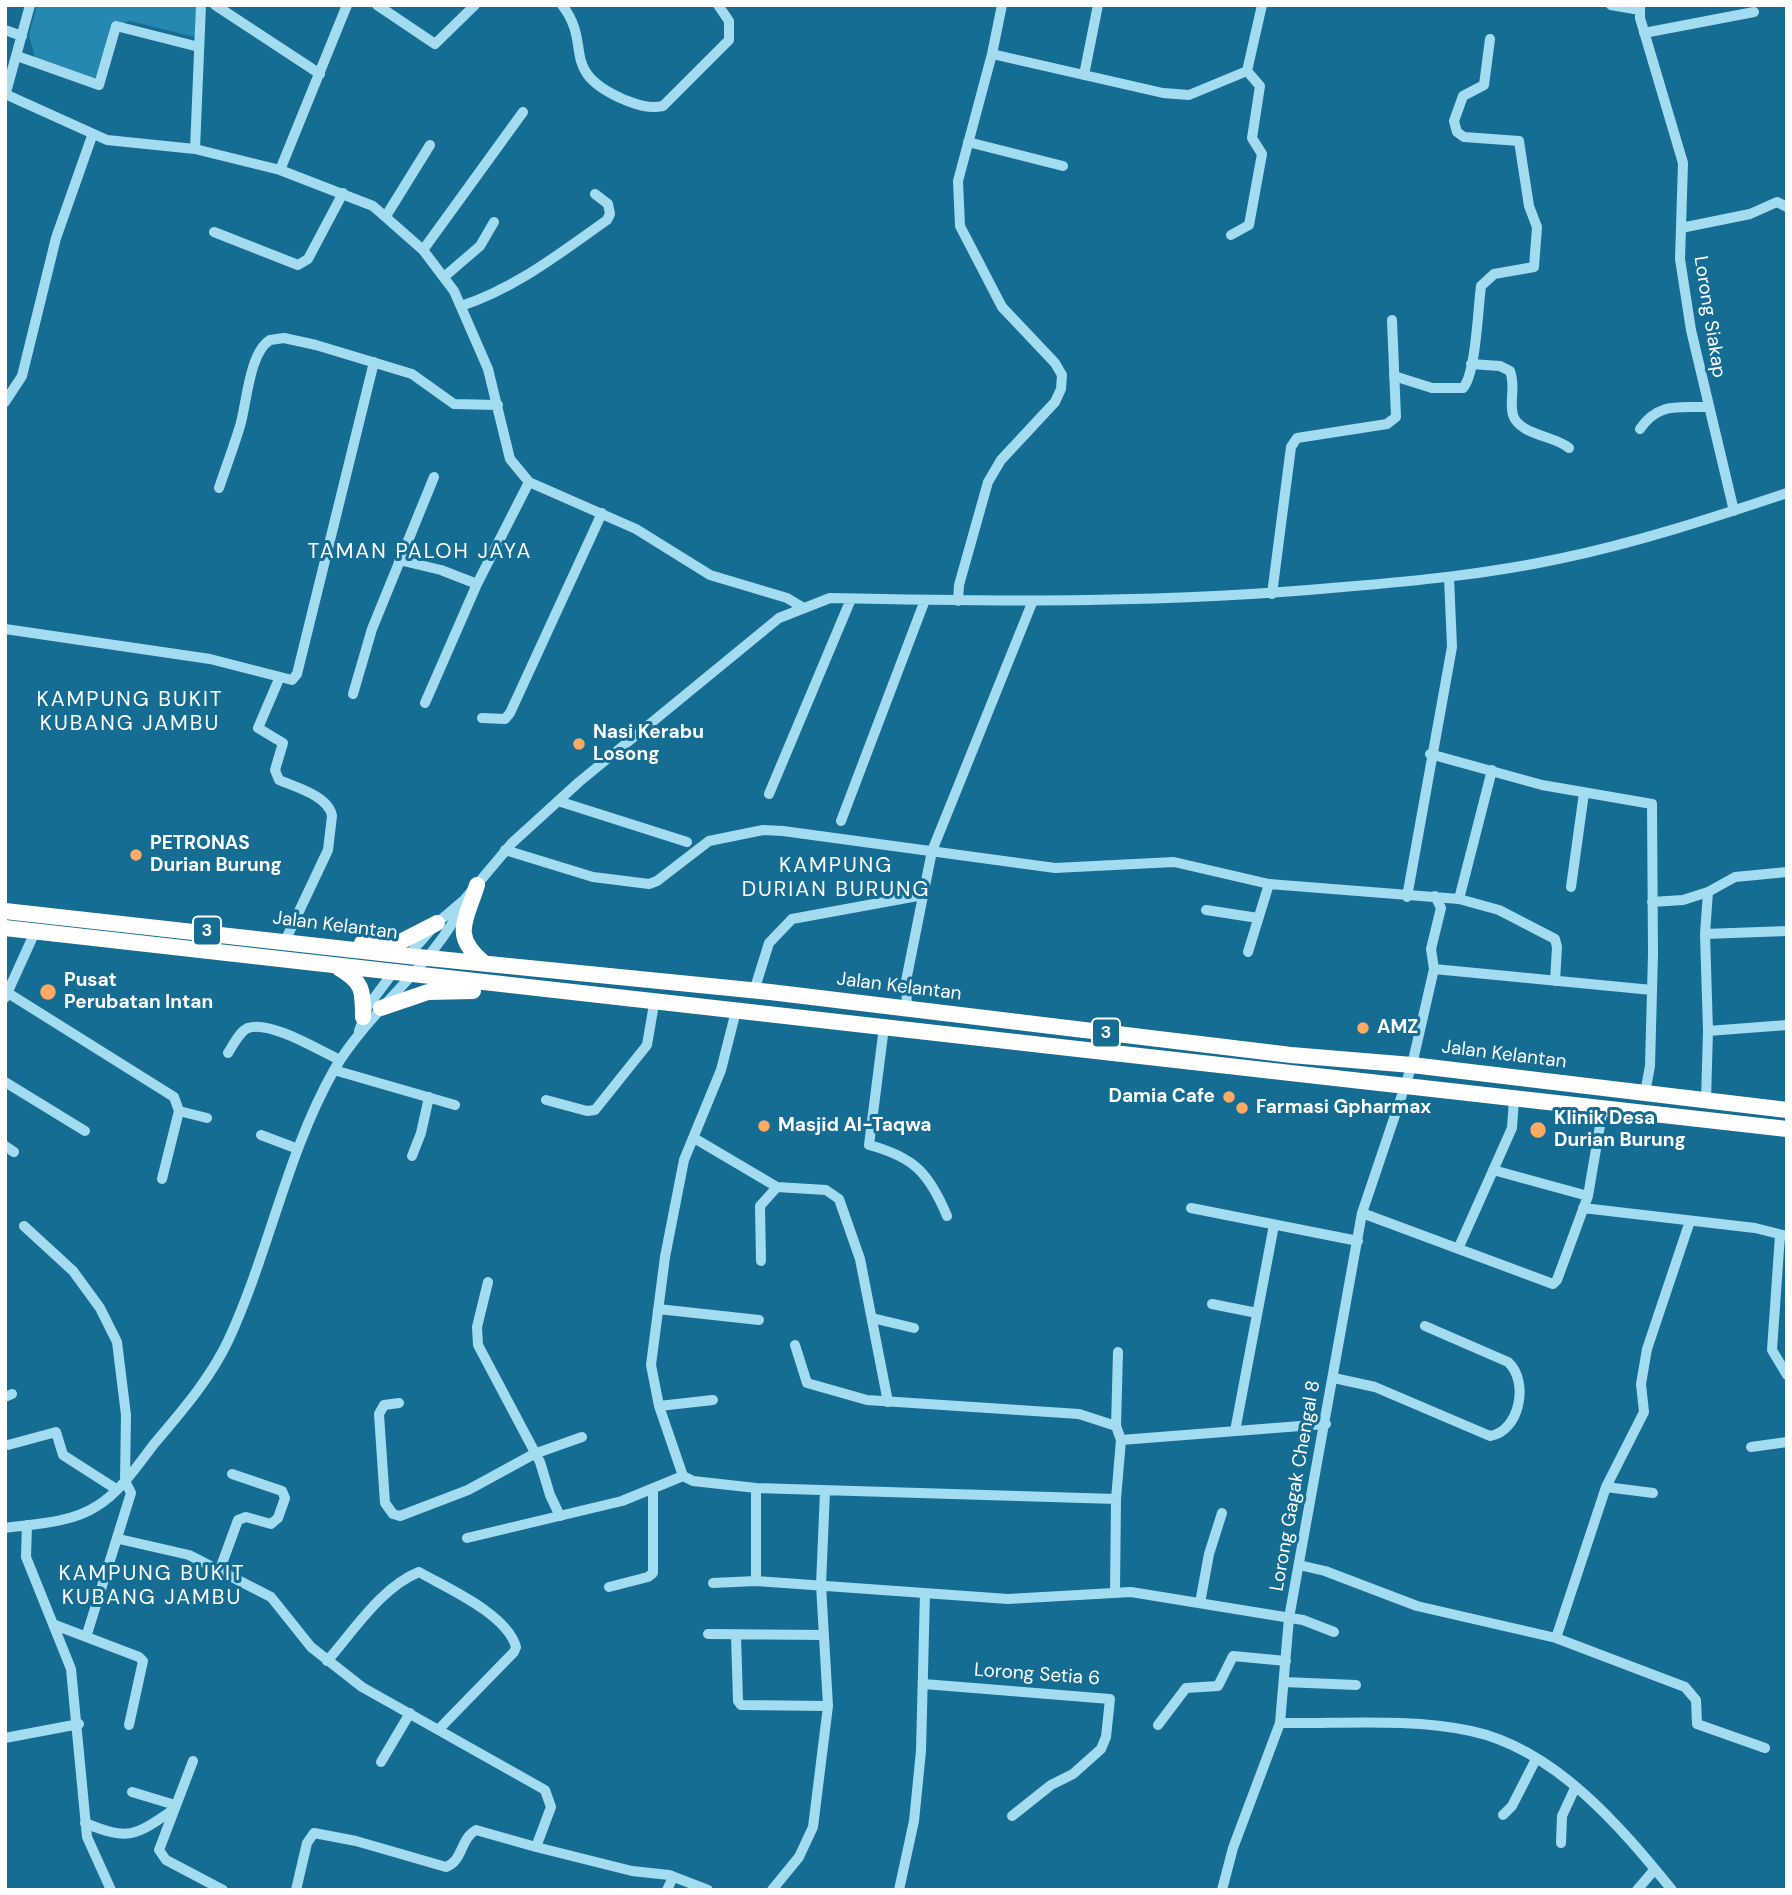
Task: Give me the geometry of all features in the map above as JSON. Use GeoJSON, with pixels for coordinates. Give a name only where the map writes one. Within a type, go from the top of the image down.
{"type":"FeatureCollection","features":[{"type":"Feature","properties":{"kind":"highway"},"geometry":{"type":"LineString","coordinates":[[477,885],[464,938],[468,949],[484,962]]}},
{"type":"Feature","properties":{"kind":"highway","name":"Jalan Kelantan"},"geometry":{"type":"LineString","coordinates":[[5,911],[416,957],[762,991],[1291,1055],[1412,1065],[1787,1110]]}},
{"type":"Feature","properties":{"kind":"highway"},"geometry":{"type":"LineString","coordinates":[[314,944],[402,941],[437,923]]}},
{"type":"Feature","properties":{"kind":"highway","name":"Jalan Kelantan"},"geometry":{"type":"LineString","coordinates":[[5,928],[654,1004],[801,1017],[1787,1129]]}},
{"type":"Feature","properties":{"kind":"highway"},"geometry":{"type":"LineString","coordinates":[[337,966],[356,978],[363,994],[361,1024]]}},
{"type":"Feature","properties":{"kind":"highway"},"geometry":{"type":"LineString","coordinates":[[381,1008],[428,992],[535,990]]}},
{"type":"Feature","properties":{"kind":"highway"},"geometry":{"type":"LineString","coordinates":[[762,991],[778,1001],[800,1009],[801,1017]]}},
{"type":"Feature","properties":{"kind":"street"},"geometry":{"type":"LineString","coordinates":[[30,5],[5,95],[107,141],[195,149],[280,170],[373,206],[423,250],[444,277],[461,306],[488,369],[510,459],[529,482],[636,529],[710,575],[788,598],[802,607]]}},
{"type":"Feature","properties":{"kind":"street"},"geometry":{"type":"LineString","coordinates":[[195,149],[201,5]]}},
{"type":"Feature","properties":{"kind":"street"},"geometry":{"type":"LineString","coordinates":[[215,5],[320,74]]}},
{"type":"Feature","properties":{"kind":"street"},"geometry":{"type":"LineString","coordinates":[[280,170],[347,5]]}},
{"type":"Feature","properties":{"kind":"street"},"geometry":{"type":"LineString","coordinates":[[377,5],[435,44],[475,5]]}},
{"type":"Feature","properties":{"kind":"street"},"geometry":{"type":"LineString","coordinates":[[562,5],[569,18],[580,60],[592,82],[607,92],[651,107],[663,106],[729,40],[729,20],[718,5]]}},
{"type":"Feature","properties":{"kind":"street"},"geometry":{"type":"LineString","coordinates":[[958,601],[959,584],[988,482],[1001,460],[1055,401],[1062,375],[1055,363],[1002,307],[962,235],[958,181],[992,54],[1002,5]]}},
{"type":"Feature","properties":{"kind":"street"},"geometry":{"type":"LineString","coordinates":[[1084,75],[1098,5]]}},
{"type":"Feature","properties":{"kind":"street"},"geometry":{"type":"LineString","coordinates":[[1247,71],[1262,5]]}},
{"type":"Feature","properties":{"kind":"street"},"geometry":{"type":"LineString","coordinates":[[1611,5],[1640,8]]}},
{"type":"Feature","properties":{"kind":"street","name":"Lorong Siakap"},"geometry":{"type":"LineString","coordinates":[[1640,8],[1644,33],[1683,163],[1681,259],[1690,330],[1734,511]]}},
{"type":"Feature","properties":{"kind":"street"},"geometry":{"type":"LineString","coordinates":[[1644,33],[1754,12]]}},
{"type":"Feature","properties":{"kind":"street"},"geometry":{"type":"LineString","coordinates":[[17,56],[99,85],[116,26],[199,47]]}},
{"type":"Feature","properties":{"kind":"street"},"geometry":{"type":"LineString","coordinates":[[5,30],[22,36]]}},
{"type":"Feature","properties":{"kind":"street"},"geometry":{"type":"LineString","coordinates":[[1394,376],[1450,390],[1463,388],[1467,384],[1471,364],[1481,286],[1494,274],[1532,270],[1538,246],[1537,227],[1530,206],[1519,141],[1464,136],[1457,132],[1454,121],[1457,107],[1464,96],[1484,85],[1490,39]]}},
{"type":"Feature","properties":{"kind":"street"},"geometry":{"type":"LineString","coordinates":[[992,54],[1163,93],[1189,95],[1247,71]]}},
{"type":"Feature","properties":{"kind":"street"},"geometry":{"type":"LineString","coordinates":[[1231,235],[1249,225],[1262,154],[1252,138],[1260,86],[1247,71]]}},
{"type":"Feature","properties":{"kind":"street"},"geometry":{"type":"LineString","coordinates":[[423,250],[523,112]]}},
{"type":"Feature","properties":{"kind":"street"},"geometry":{"type":"LineString","coordinates":[[5,402],[22,376],[43,284],[92,136]]}},
{"type":"Feature","properties":{"kind":"street"},"geometry":{"type":"LineString","coordinates":[[968,142],[1063,166]]}},
{"type":"Feature","properties":{"kind":"street"},"geometry":{"type":"LineString","coordinates":[[386,216],[430,145]]}},
{"type":"Feature","properties":{"kind":"street"},"geometry":{"type":"LineString","coordinates":[[214,232],[298,265],[307,259],[343,193]]}},
{"type":"Feature","properties":{"kind":"street"},"geometry":{"type":"LineString","coordinates":[[461,306],[492,296],[518,282],[607,220],[610,214],[608,204],[595,194]]}},
{"type":"Feature","properties":{"kind":"street"},"geometry":{"type":"LineString","coordinates":[[1681,228],[1750,214],[1777,202],[1787,207]]}},
{"type":"Feature","properties":{"kind":"street"},"geometry":{"type":"LineString","coordinates":[[444,277],[480,246],[494,222]]}},
{"type":"Feature","properties":{"kind":"street"},"geometry":{"type":"LineString","coordinates":[[1272,594],[1291,447],[1297,438],[1322,436],[1393,421],[1396,417],[1392,320]]}},
{"type":"Feature","properties":{"kind":"street"},"geometry":{"type":"LineString","coordinates":[[219,488],[264,343],[284,338],[412,374],[454,404],[498,405]]}},
{"type":"Feature","properties":{"kind":"street"},"geometry":{"type":"LineString","coordinates":[[5,629],[210,659],[279,679],[292,680],[297,674],[374,362]]}},
{"type":"Feature","properties":{"kind":"street"},"geometry":{"type":"LineString","coordinates":[[1471,364],[1500,366],[1510,371],[1514,379],[1513,415],[1518,422],[1531,431],[1560,440],[1569,448]]}},
{"type":"Feature","properties":{"kind":"street"},"geometry":{"type":"LineString","coordinates":[[1640,429],[1650,415],[1662,410],[1707,407]]}},
{"type":"Feature","properties":{"kind":"street"},"geometry":{"type":"LineString","coordinates":[[353,694],[372,629],[434,477]]}},
{"type":"Feature","properties":{"kind":"street"},"geometry":{"type":"LineString","coordinates":[[425,703],[477,584],[529,482]]}},
{"type":"Feature","properties":{"kind":"street"},"geometry":{"type":"LineString","coordinates":[[361,1024],[381,1008],[410,975],[416,957],[437,923],[464,900],[505,850],[558,800],[734,652],[779,618],[802,607],[830,598],[1032,603],[1198,599],[1449,577],[1558,559],[1734,511],[1787,493]]}},
{"type":"Feature","properties":{"kind":"street"},"geometry":{"type":"LineString","coordinates":[[482,718],[505,719],[510,713],[602,513]]}},
{"type":"Feature","properties":{"kind":"street"},"geometry":{"type":"LineString","coordinates":[[399,560],[441,570],[477,584]]}},
{"type":"Feature","properties":{"kind":"street"},"geometry":{"type":"LineString","coordinates":[[1407,897],[1430,754],[1452,647],[1449,577]]}},
{"type":"Feature","properties":{"kind":"street"},"geometry":{"type":"LineString","coordinates":[[769,794],[851,599]]}},
{"type":"Feature","properties":{"kind":"street"},"geometry":{"type":"LineString","coordinates":[[841,821],[925,600]]}},
{"type":"Feature","properties":{"kind":"street"},"geometry":{"type":"LineString","coordinates":[[907,1009],[906,981],[932,851],[1032,603]]}},
{"type":"Feature","properties":{"kind":"street"},"geometry":{"type":"LineString","coordinates":[[279,679],[258,727],[283,743],[275,770],[279,780],[322,800],[331,810],[332,816],[328,850],[285,941]]}},
{"type":"Feature","properties":{"kind":"street"},"geometry":{"type":"LineString","coordinates":[[1430,754],[1584,793],[1653,804],[1650,1066],[1645,1093]]}},
{"type":"Feature","properties":{"kind":"street"},"geometry":{"type":"LineString","coordinates":[[1459,899],[1492,770]]}},
{"type":"Feature","properties":{"kind":"street"},"geometry":{"type":"LineString","coordinates":[[1572,887],[1584,793]]}},
{"type":"Feature","properties":{"kind":"street"},"geometry":{"type":"LineString","coordinates":[[558,800],[687,842]]}},
{"type":"Feature","properties":{"kind":"street"},"geometry":{"type":"LineString","coordinates":[[505,850],[593,877],[649,884],[709,841],[763,830],[1055,868],[1174,862],[1269,884],[1407,897],[1435,896],[1459,899],[1499,910],[1555,939],[1558,947],[1555,981]]}},
{"type":"Feature","properties":{"kind":"street"},"geometry":{"type":"LineString","coordinates":[[1652,902],[1683,900],[1708,892],[1735,877],[1787,872]]}},
{"type":"Feature","properties":{"kind":"street"},"geometry":{"type":"LineString","coordinates":[[1248,952],[1269,884]]}},
{"type":"Feature","properties":{"kind":"street"},"geometry":{"type":"LineString","coordinates":[[1706,1100],[1708,1031],[1705,934],[1708,892]]}},
{"type":"Feature","properties":{"kind":"street"},"geometry":{"type":"LineString","coordinates":[[762,991],[769,943],[792,919],[923,895]]}},
{"type":"Feature","properties":{"kind":"street","name":"Lorong Gagak Chengal 8"},"geometry":{"type":"LineString","coordinates":[[1222,1890],[1233,1848],[1280,1723],[1289,1618],[1362,1213],[1412,1065],[1434,969],[1431,949],[1441,908],[1435,896]]}},
{"type":"Feature","properties":{"kind":"street"},"geometry":{"type":"LineString","coordinates":[[5,1528],[78,1516],[99,1506],[120,1485],[186,1405],[227,1343],[298,1149],[337,1065],[393,972],[416,957],[457,915],[464,900]]}},
{"type":"Feature","properties":{"kind":"street"},"geometry":{"type":"LineString","coordinates":[[1206,910],[1258,918]]}},
{"type":"Feature","properties":{"kind":"street"},"geometry":{"type":"LineString","coordinates":[[1705,934],[1787,931]]}},
{"type":"Feature","properties":{"kind":"street"},"geometry":{"type":"LineString","coordinates":[[35,932],[7,995],[174,1097],[179,1111],[162,1179]]}},
{"type":"Feature","properties":{"kind":"street"},"geometry":{"type":"LineString","coordinates":[[1434,969],[1652,990]]}},
{"type":"Feature","properties":{"kind":"street"},"geometry":{"type":"LineString","coordinates":[[546,1100],[587,1111],[595,1110],[647,1045],[654,1004]]}},
{"type":"Feature","properties":{"kind":"street"},"geometry":{"type":"LineString","coordinates":[[682,1476],[659,1406],[652,1364],[684,1160],[721,1070],[736,1011]]}},
{"type":"Feature","properties":{"kind":"street"},"geometry":{"type":"LineString","coordinates":[[1708,1031],[1787,1025]]}},
{"type":"Feature","properties":{"kind":"street"},"geometry":{"type":"LineString","coordinates":[[228,1053],[242,1032],[253,1027],[286,1033],[337,1065],[455,1105]]}},
{"type":"Feature","properties":{"kind":"street"},"geometry":{"type":"LineString","coordinates":[[884,1027],[869,1145],[899,1153],[923,1171],[938,1193],[947,1216]]}},
{"type":"Feature","properties":{"kind":"street"},"geometry":{"type":"LineString","coordinates":[[5,1082],[85,1131]]}},
{"type":"Feature","properties":{"kind":"street"},"geometry":{"type":"LineString","coordinates":[[412,1156],[429,1097]]}},
{"type":"Feature","properties":{"kind":"street"},"geometry":{"type":"LineString","coordinates":[[1458,1249],[1512,1128],[1514,1099]]}},
{"type":"Feature","properties":{"kind":"street"},"geometry":{"type":"LineString","coordinates":[[1362,1213],[1553,1284],[1558,1280],[1588,1196],[1603,1108]]}},
{"type":"Feature","properties":{"kind":"street"},"geometry":{"type":"LineString","coordinates":[[179,1111],[207,1118]]}},
{"type":"Feature","properties":{"kind":"street"},"geometry":{"type":"LineString","coordinates":[[261,1135],[298,1149]]}},
{"type":"Feature","properties":{"kind":"street"},"geometry":{"type":"LineString","coordinates":[[694,1138],[777,1187],[826,1190],[839,1199],[860,1259],[888,1402]]}},
{"type":"Feature","properties":{"kind":"street"},"geometry":{"type":"LineString","coordinates":[[1493,1170],[1588,1196]]}},
{"type":"Feature","properties":{"kind":"street"},"geometry":{"type":"LineString","coordinates":[[761,1261],[760,1206],[777,1187]]}},
{"type":"Feature","properties":{"kind":"street"},"geometry":{"type":"LineString","coordinates":[[1191,1208],[1358,1241]]}},
{"type":"Feature","properties":{"kind":"street"},"geometry":{"type":"LineString","coordinates":[[1583,1208],[1755,1228],[1783,1235],[1772,1350],[1787,1374]]}},
{"type":"Feature","properties":{"kind":"street"},"geometry":{"type":"LineString","coordinates":[[1556,1638],[1605,1488],[1644,1412],[1641,1384],[1647,1349],[1690,1221]]}},
{"type":"Feature","properties":{"kind":"street"},"geometry":{"type":"LineString","coordinates":[[1235,1431],[1274,1225]]}},
{"type":"Feature","properties":{"kind":"street"},"geometry":{"type":"LineString","coordinates":[[24,1226],[73,1271],[100,1308],[117,1342],[126,1415],[120,1485]]}},
{"type":"Feature","properties":{"kind":"street"},"geometry":{"type":"LineString","coordinates":[[488,1282],[477,1328],[478,1345],[544,1470],[550,1495],[560,1516]]}},
{"type":"Feature","properties":{"kind":"street"},"geometry":{"type":"LineString","coordinates":[[1212,1304],[1257,1313]]}},
{"type":"Feature","properties":{"kind":"street"},"geometry":{"type":"LineString","coordinates":[[659,1309],[759,1320]]}},
{"type":"Feature","properties":{"kind":"street"},"geometry":{"type":"LineString","coordinates":[[872,1318],[914,1328]]}},
{"type":"Feature","properties":{"kind":"street"},"geometry":{"type":"LineString","coordinates":[[1334,1378],[1375,1387],[1490,1436],[1499,1435],[1506,1429],[1520,1399],[1521,1382],[1517,1370],[1508,1362],[1426,1326]]}},
{"type":"Feature","properties":{"kind":"street"},"geometry":{"type":"LineString","coordinates":[[795,1345],[804,1378],[811,1385],[867,1400],[1079,1414],[1116,1426]]}},
{"type":"Feature","properties":{"kind":"street"},"geometry":{"type":"LineString","coordinates":[[1115,1593],[1116,1499],[1121,1440],[1116,1426],[1118,1352]]}},
{"type":"Feature","properties":{"kind":"street"},"geometry":{"type":"LineString","coordinates":[[659,1406],[713,1400]]}},
{"type":"Feature","properties":{"kind":"street"},"geometry":{"type":"LineString","coordinates":[[399,1403],[384,1405],[379,1414],[385,1503],[393,1514],[407,1516],[432,1506],[534,1454],[582,1437]]}},
{"type":"Feature","properties":{"kind":"street"},"geometry":{"type":"LineString","coordinates":[[1121,1440],[1326,1424]]}},
{"type":"Feature","properties":{"kind":"street"},"geometry":{"type":"LineString","coordinates":[[8,1446],[56,1432],[63,1455],[69,1460],[131,1493],[87,1634]]}},
{"type":"Feature","properties":{"kind":"street"},"geometry":{"type":"LineString","coordinates":[[1751,1447],[1787,1442]]}},
{"type":"Feature","properties":{"kind":"street"},"geometry":{"type":"LineString","coordinates":[[220,1569],[238,1520],[246,1517],[271,1524],[278,1518],[285,1498],[282,1491],[232,1474]]}},
{"type":"Feature","properties":{"kind":"street"},"geometry":{"type":"LineString","coordinates":[[467,1538],[622,1501],[682,1476],[694,1481],[756,1488],[1116,1499]]}},
{"type":"Feature","properties":{"kind":"street"},"geometry":{"type":"LineString","coordinates":[[609,1587],[648,1577],[653,1573],[653,1488]]}},
{"type":"Feature","properties":{"kind":"street"},"geometry":{"type":"LineString","coordinates":[[756,1488],[756,1581]]}},
{"type":"Feature","properties":{"kind":"street"},"geometry":{"type":"LineString","coordinates":[[1605,1488],[1653,1493]]}},
{"type":"Feature","properties":{"kind":"street"},"geometry":{"type":"LineString","coordinates":[[772,1890],[799,1857],[813,1827],[828,1706],[821,1586],[825,1491]]}},
{"type":"Feature","properties":{"kind":"street"},"geometry":{"type":"LineString","coordinates":[[1200,1603],[1209,1554],[1222,1513]]}},
{"type":"Feature","properties":{"kind":"street"},"geometry":{"type":"LineString","coordinates":[[27,1525],[26,1557],[71,1668],[79,1724],[85,1823],[90,1847],[111,1890]]}},
{"type":"Feature","properties":{"kind":"street"},"geometry":{"type":"LineString","coordinates":[[118,1539],[182,1553],[220,1569],[271,1597],[327,1661],[370,1692],[545,1790],[551,1807],[536,1847]]}},
{"type":"Feature","properties":{"kind":"street"},"geometry":{"type":"LineString","coordinates":[[1299,1565],[1325,1571],[1417,1606],[1556,1638],[1685,1687],[1696,1700],[1698,1724],[1765,1748]]}},
{"type":"Feature","properties":{"kind":"street"},"geometry":{"type":"LineString","coordinates":[[327,1661],[387,1593],[419,1572],[474,1603],[505,1628],[516,1647],[439,1729]]}},
{"type":"Feature","properties":{"kind":"street"},"geometry":{"type":"LineString","coordinates":[[713,1583],[756,1581],[1008,1599],[1115,1593],[1148,1594],[1309,1621],[1334,1632]]}},
{"type":"Feature","properties":{"kind":"street"},"geometry":{"type":"LineString","coordinates":[[899,1890],[914,1821],[924,1684],[925,1593]]}},
{"type":"Feature","properties":{"kind":"street"},"geometry":{"type":"LineString","coordinates":[[55,1625],[87,1634],[143,1661],[129,1725]]}},
{"type":"Feature","properties":{"kind":"street"},"geometry":{"type":"LineString","coordinates":[[708,1634],[824,1634]]}},
{"type":"Feature","properties":{"kind":"street"},"geometry":{"type":"LineString","coordinates":[[736,1634],[738,1701],[741,1705],[828,1706]]}},
{"type":"Feature","properties":{"kind":"street"},"geometry":{"type":"LineString","coordinates":[[1158,1725],[1186,1689],[1218,1686],[1233,1657],[1286,1661]]}},
{"type":"Feature","properties":{"kind":"street"},"geometry":{"type":"LineString","coordinates":[[1284,1682],[1356,1685]]}},
{"type":"Feature","properties":{"kind":"street","name":"Lorong Setia 6"},"geometry":{"type":"LineString","coordinates":[[924,1684],[1110,1699],[1106,1737],[1101,1749],[1073,1774],[1051,1785],[1012,1816]]}},
{"type":"Feature","properties":{"kind":"street"},"geometry":{"type":"LineString","coordinates":[[381,1762],[410,1713]]}},
{"type":"Feature","properties":{"kind":"street"},"geometry":{"type":"LineString","coordinates":[[1280,1723],[1411,1724],[1469,1730],[1493,1737],[1536,1759],[1575,1788],[1604,1813],[1672,1890]]}},
{"type":"Feature","properties":{"kind":"street"},"geometry":{"type":"LineString","coordinates":[[5,1738],[79,1724]]}},
{"type":"Feature","properties":{"kind":"street"},"geometry":{"type":"LineString","coordinates":[[1503,1815],[1512,1806],[1536,1759]]}},
{"type":"Feature","properties":{"kind":"street"},"geometry":{"type":"LineString","coordinates":[[193,1761],[159,1844],[161,1856],[223,1890]]}},
{"type":"Feature","properties":{"kind":"street"},"geometry":{"type":"LineString","coordinates":[[1560,1843],[1562,1816],[1575,1788]]}},
{"type":"Feature","properties":{"kind":"street"},"geometry":{"type":"LineString","coordinates":[[132,1792],[174,1808]]}},
{"type":"Feature","properties":{"kind":"street"},"geometry":{"type":"LineString","coordinates":[[85,1823],[120,1836],[139,1833],[174,1808]]}},
{"type":"Feature","properties":{"kind":"street"},"geometry":{"type":"LineString","coordinates":[[296,1890],[309,1838],[314,1833],[321,1832],[446,1867],[456,1862],[467,1838],[476,1830],[632,1871],[673,1877],[708,1890]]}},
{"type":"Feature","properties":{"kind":"street"},"geometry":{"type":"LineString","coordinates":[[1637,1890],[1655,1869]]}},
{"type":"Feature","properties":{"kind":"street"},"geometry":{"type":"LineString","coordinates":[[667,1890],[673,1877]]}},
{"type":"Feature","properties":{"kind":"shaded area"},"geometry":{"type":"Polygon","coordinates":[[[37,5],[196,5],[195,37],[130,21],[110,27],[98,79],[35,58],[29,35],[37,5]]]}},
{"type":"Feature","properties":{"kind":"place","name":"Nasi Kerabu Losong"},"geometry":{"type":"Point","coordinates":[579,744]}},
{"type":"Feature","properties":{"kind":"place","name":"PETRONAS Durian Burung"},"geometry":{"type":"Point","coordinates":[136,855]}},
{"type":"Feature","properties":{"kind":"place","name":"Pusat Perubatan Intan"},"geometry":{"type":"Point","coordinates":[48,992]}},
{"type":"Feature","properties":{"kind":"place","name":"AMZ"},"geometry":{"type":"Point","coordinates":[1363,1028]}},
{"type":"Feature","properties":{"kind":"place","name":"Damia Cafe"},"geometry":{"type":"Point","coordinates":[1229,1097]}},
{"type":"Feature","properties":{"kind":"place","name":"Farmasi Gpharmax"},"geometry":{"type":"Point","coordinates":[1242,1108]}},
{"type":"Feature","properties":{"kind":"place","name":"Masjid Al-Taqwa"},"geometry":{"type":"Point","coordinates":[764,1126]}},
{"type":"Feature","properties":{"kind":"place","name":"Klinik Desa Durian Burung"},"geometry":{"type":"Point","coordinates":[1538,1130]}},
{"type":"Feature","properties":{"kind":"district","name":"TAMAN PALOH JAYA"},"geometry":{"type":"Point","coordinates":[420,552]}},
{"type":"Feature","properties":{"kind":"district","name":"KAMPUNG BUKIT KUBANG JAMBU"},"geometry":{"type":"Point","coordinates":[130,712]}},
{"type":"Feature","properties":{"kind":"district","name":"KAMPUNG DURIAN BURUNG"},"geometry":{"type":"Point","coordinates":[836,878]}},
{"type":"Feature","properties":{"kind":"district","name":"KAMPUNG BUKIT KUBANG JAMBU"},"geometry":{"type":"Point","coordinates":[152,1586]}}]}
